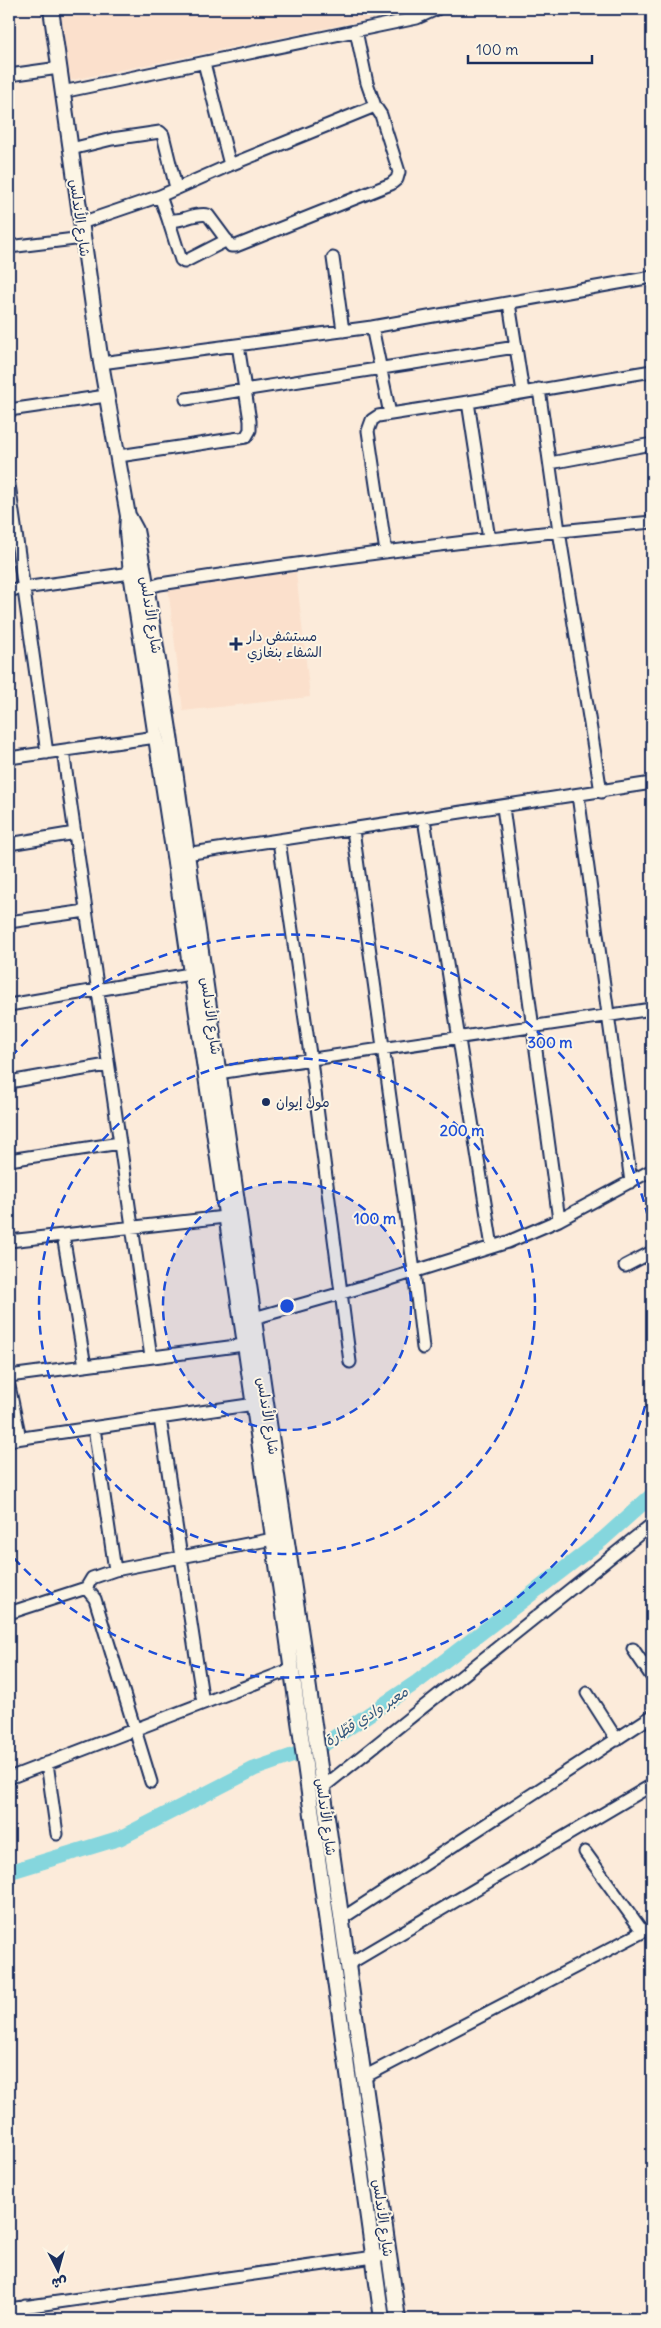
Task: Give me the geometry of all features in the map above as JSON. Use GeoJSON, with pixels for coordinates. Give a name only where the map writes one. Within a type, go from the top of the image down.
{"type":"FeatureCollection","features":[{"type":"Feature","properties":{"kind":"main road","name":"شارع الأندلس"},"geometry":{"type":"LineString","coordinates":[[51,9],[106,396],[119,456],[128,516],[127,532],[131,574],[140,589],[212,1074],[254,1318],[259,1404],[273,1539],[292,1669],[308,1739]]}},
{"type":"Feature","properties":{"kind":"main road","name":"شارع الأندلس"},"geometry":{"type":"LineString","coordinates":[[128,516],[136,530],[140,589],[156,737],[181,855],[190,974],[212,1074],[225,1217],[244,1345],[259,1404],[300,1620],[308,1739],[381,2256],[398,2319]]}},
{"type":"Feature","properties":{"kind":"main road","name":"شارع الأندلس"},"geometry":{"type":"LineString","coordinates":[[312,1767],[322,1788],[364,2078],[381,2256],[382,2319]]}},
{"type":"Feature","properties":{"kind":"street"},"geometry":{"type":"LineString","coordinates":[[62,92],[417,18],[437,9]]}},
{"type":"Feature","properties":{"kind":"street"},"geometry":{"type":"LineString","coordinates":[[168,219],[178,220],[201,214],[208,215],[231,246],[236,246],[391,184],[397,179],[396,164],[381,115],[375,106],[367,82],[356,31]]}},
{"type":"Feature","properties":{"kind":"street"},"geometry":{"type":"LineString","coordinates":[[204,63],[230,165]]}},
{"type":"Feature","properties":{"kind":"street"},"geometry":{"type":"LineString","coordinates":[[9,75],[59,68]]}},
{"type":"Feature","properties":{"kind":"street"},"geometry":{"type":"LineString","coordinates":[[81,223],[160,196],[230,165],[375,106]]}},
{"type":"Feature","properties":{"kind":"street"},"geometry":{"type":"LineString","coordinates":[[70,149],[112,139],[160,132],[163,135],[176,188]]}},
{"type":"Feature","properties":{"kind":"street"},"geometry":{"type":"LineString","coordinates":[[160,196],[181,260],[184,262],[228,240]]}},
{"type":"Feature","properties":{"kind":"street"},"geometry":{"type":"LineString","coordinates":[[9,247],[83,238]]}},
{"type":"Feature","properties":{"kind":"street"},"geometry":{"type":"LineString","coordinates":[[333,258],[343,331]]}},
{"type":"Feature","properties":{"kind":"street"},"geometry":{"type":"LineString","coordinates":[[101,363],[372,327],[652,277]]}},
{"type":"Feature","properties":{"kind":"street"},"geometry":{"type":"LineString","coordinates":[[509,303],[523,392]]}},
{"type":"Feature","properties":{"kind":"street"},"geometry":{"type":"LineString","coordinates":[[372,327],[390,414]]}},
{"type":"Feature","properties":{"kind":"street"},"geometry":{"type":"LineString","coordinates":[[119,456],[246,436],[250,430],[246,390],[238,346]]}},
{"type":"Feature","properties":{"kind":"street"},"geometry":{"type":"LineString","coordinates":[[186,400],[516,347]]}},
{"type":"Feature","properties":{"kind":"street"},"geometry":{"type":"LineString","coordinates":[[386,552],[368,431],[372,420],[378,416],[652,370]]}},
{"type":"Feature","properties":{"kind":"street"},"geometry":{"type":"LineString","coordinates":[[539,389],[559,531],[601,792]]}},
{"type":"Feature","properties":{"kind":"street"},"geometry":{"type":"LineString","coordinates":[[9,409],[106,396]]}},
{"type":"Feature","properties":{"kind":"street"},"geometry":{"type":"LineString","coordinates":[[468,402],[489,539]]}},
{"type":"Feature","properties":{"kind":"street"},"geometry":{"type":"LineString","coordinates":[[550,463],[652,444]]}},
{"type":"Feature","properties":{"kind":"street"},"geometry":{"type":"LineString","coordinates":[[9,484],[47,753]]}},
{"type":"Feature","properties":{"kind":"street"},"geometry":{"type":"LineString","coordinates":[[140,589],[292,564],[489,539],[652,522]]}},
{"type":"Feature","properties":{"kind":"street"},"geometry":{"type":"LineString","coordinates":[[9,590],[131,574]]}},
{"type":"Feature","properties":{"kind":"street"},"geometry":{"type":"LineString","coordinates":[[9,758],[156,737]]}},
{"type":"Feature","properties":{"kind":"street"},"geometry":{"type":"LineString","coordinates":[[63,750],[107,1065],[151,1357]]}},
{"type":"Feature","properties":{"kind":"street"},"geometry":{"type":"LineString","coordinates":[[181,855],[578,795],[652,787]]}},
{"type":"Feature","properties":{"kind":"street"},"geometry":{"type":"LineString","coordinates":[[578,795],[631,1182]]}},
{"type":"Feature","properties":{"kind":"street"},"geometry":{"type":"LineString","coordinates":[[503,807],[559,1220]]}},
{"type":"Feature","properties":{"kind":"street"},"geometry":{"type":"LineString","coordinates":[[424,819],[492,1247]]}},
{"type":"Feature","properties":{"kind":"street"},"geometry":{"type":"LineString","coordinates":[[353,830],[423,1348]]}},
{"type":"Feature","properties":{"kind":"street"},"geometry":{"type":"LineString","coordinates":[[9,844],[75,833]]}},
{"type":"Feature","properties":{"kind":"street"},"geometry":{"type":"LineString","coordinates":[[279,841],[343,1293],[350,1362]]}},
{"type":"Feature","properties":{"kind":"street"},"geometry":{"type":"LineString","coordinates":[[9,922],[86,911]]}},
{"type":"Feature","properties":{"kind":"street"},"geometry":{"type":"LineString","coordinates":[[9,1005],[190,974]]}},
{"type":"Feature","properties":{"kind":"street"},"geometry":{"type":"LineString","coordinates":[[212,1074],[652,1009]]}},
{"type":"Feature","properties":{"kind":"street"},"geometry":{"type":"LineString","coordinates":[[9,1082],[107,1065]]}},
{"type":"Feature","properties":{"kind":"street"},"geometry":{"type":"LineString","coordinates":[[9,1160],[120,1143]]}},
{"type":"Feature","properties":{"kind":"street"},"geometry":{"type":"LineString","coordinates":[[254,1318],[492,1247],[559,1220],[652,1170]]}},
{"type":"Feature","properties":{"kind":"street"},"geometry":{"type":"LineString","coordinates":[[9,1242],[225,1217]]}},
{"type":"Feature","properties":{"kind":"street"},"geometry":{"type":"LineString","coordinates":[[63,1235],[85,1366]]}},
{"type":"Feature","properties":{"kind":"street"},"geometry":{"type":"LineString","coordinates":[[625,1266],[652,1252]]}},
{"type":"Feature","properties":{"kind":"street"},"geometry":{"type":"LineString","coordinates":[[9,1376],[244,1345]]}},
{"type":"Feature","properties":{"kind":"street"},"geometry":{"type":"LineString","coordinates":[[9,1386],[14,1439],[259,1404]]}},
{"type":"Feature","properties":{"kind":"street"},"geometry":{"type":"LineString","coordinates":[[160,1418],[203,1703]]}},
{"type":"Feature","properties":{"kind":"street"},"geometry":{"type":"LineString","coordinates":[[94,1428],[115,1570]]}},
{"type":"Feature","properties":{"kind":"street"},"geometry":{"type":"LineString","coordinates":[[322,1788],[652,1524]]}},
{"type":"Feature","properties":{"kind":"street"},"geometry":{"type":"LineString","coordinates":[[9,1613],[86,1588],[92,1578],[115,1570],[273,1539]]}},
{"type":"Feature","properties":{"kind":"street"},"geometry":{"type":"LineString","coordinates":[[86,1588],[95,1599],[151,1782]]}},
{"type":"Feature","properties":{"kind":"street"},"geometry":{"type":"LineString","coordinates":[[633,1649],[652,1677]]}},
{"type":"Feature","properties":{"kind":"street"},"geometry":{"type":"LineString","coordinates":[[9,1778],[292,1669]]}},
{"type":"Feature","properties":{"kind":"street"},"geometry":{"type":"LineString","coordinates":[[588,1693],[617,1740]]}},
{"type":"Feature","properties":{"kind":"street"},"geometry":{"type":"LineString","coordinates":[[341,1919],[652,1716]]}},
{"type":"Feature","properties":{"kind":"street"},"geometry":{"type":"LineString","coordinates":[[46,1763],[58,1834]]}},
{"type":"Feature","properties":{"kind":"street"},"geometry":{"type":"LineString","coordinates":[[347,1965],[652,1785]]}},
{"type":"Feature","properties":{"kind":"street"},"geometry":{"type":"LineString","coordinates":[[364,2078],[648,1929],[585,1852]]}},
{"type":"Feature","properties":{"kind":"street"},"geometry":{"type":"LineString","coordinates":[[9,2309],[381,2256]]}},
{"type":"Feature","properties":{"kind":"street"},"geometry":{"type":"LineString","coordinates":[[25,2306],[28,2319]]}},
{"type":"Feature","properties":{"kind":"shaded area"},"geometry":{"type":"Polygon","coordinates":[[[60,9],[420,9],[67,81],[60,9]]]}},
{"type":"Feature","properties":{"kind":"shaded area"},"geometry":{"type":"Polygon","coordinates":[[[296,572],[310,697],[183,711],[168,587],[296,572]]]}},
{"type":"Feature","properties":{"kind":"waterway","name":"معبر وادي قطّارة"},"geometry":{"type":"LineString","coordinates":[[9,1872],[120,1838],[254,1769],[323,1745],[417,1682],[603,1539],[652,1495]]}},
{"type":"Feature","properties":{"kind":"place","name":"مستشفى دار الشفاء بنغازي"},"geometry":{"type":"Point","coordinates":[236,644]}},
{"type":"Feature","properties":{"kind":"place","name":"مول إيوان"},"geometry":{"type":"Point","coordinates":[266,1102]}}]}
